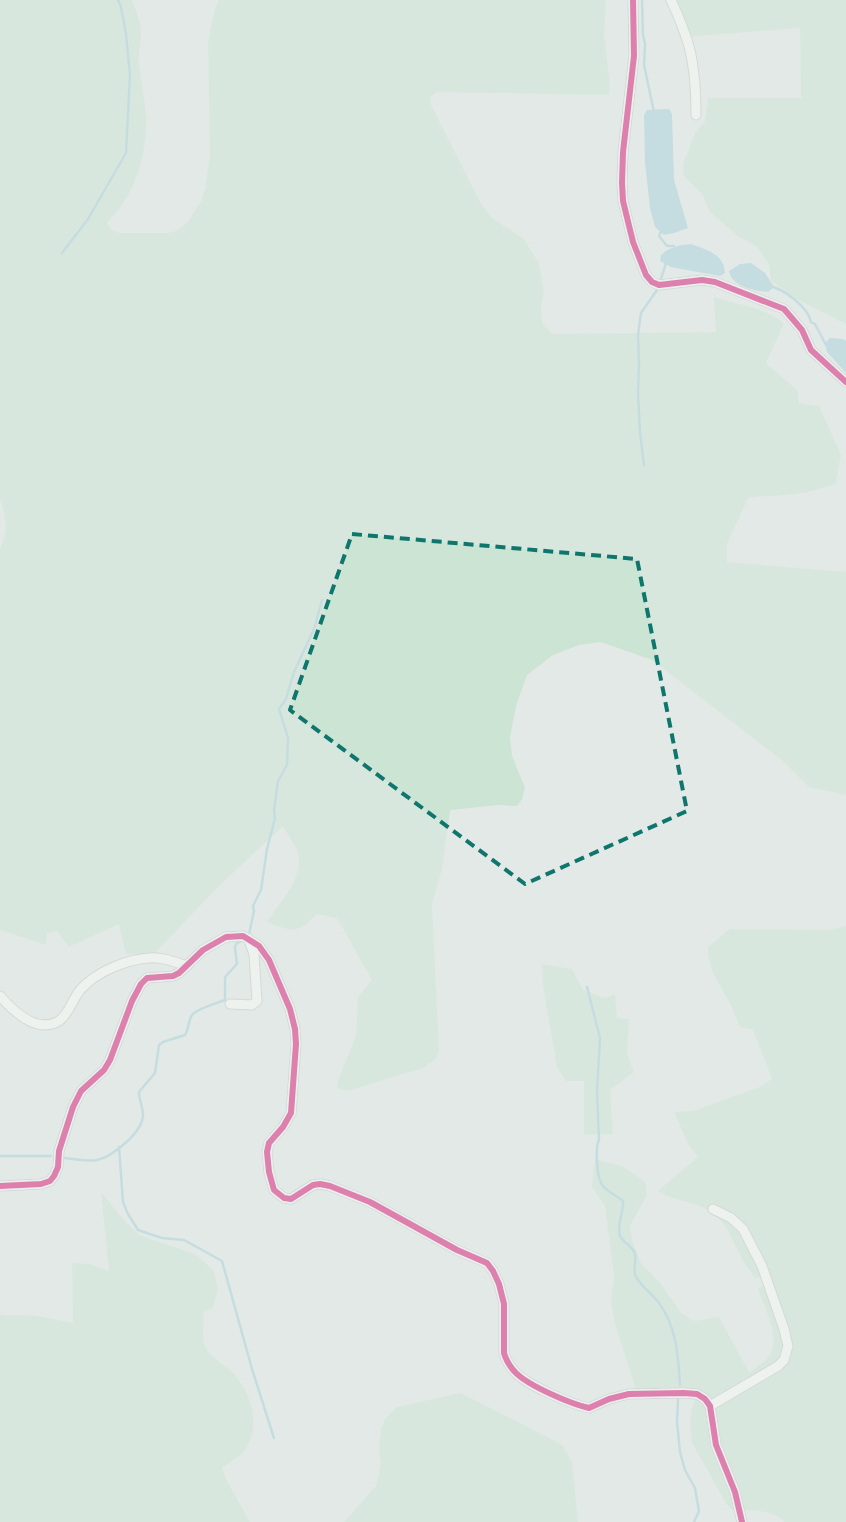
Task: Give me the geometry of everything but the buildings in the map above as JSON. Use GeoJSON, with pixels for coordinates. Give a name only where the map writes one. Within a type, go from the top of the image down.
{"type":"FeatureCollection","features":[{"type":"Feature","properties":{"kind":"street"},"geometry":{"type":"LineString","coordinates":[[633,0],[634,56],[623,152],[622,184],[623,201],[633,242],[646,275],[659,286],[702,280],[715,282],[784,308],[802,330],[811,350],[846,382]]}},
{"type":"Feature","properties":{"kind":"street"},"geometry":{"type":"LineString","coordinates":[[671,0],[687,40],[692,59],[695,78],[696,115]]}},
{"type":"Feature","properties":{"kind":"street"},"geometry":{"type":"LineString","coordinates":[[0,1186],[41,1184],[50,1181],[58,1167],[59,1151],[73,1107],[81,1091],[107,1065],[137,991],[146,978],[173,976],[187,966],[203,950],[221,938],[237,935],[248,938],[259,946],[269,960],[290,1008],[295,1029],[296,1044],[291,1114],[269,1143],[266,1152],[272,1185],[278,1195],[291,1199],[313,1185],[330,1186],[370,1202],[457,1250],[487,1263],[493,1271],[504,1304],[504,1353],[516,1374],[535,1386],[589,1408],[619,1396],[650,1392],[697,1394],[705,1399],[710,1406],[716,1445],[735,1492],[742,1522]]}},
{"type":"Feature","properties":{"kind":"street"},"geometry":{"type":"LineString","coordinates":[[230,1004],[252,1005],[257,1002],[254,954],[248,938]]}},
{"type":"Feature","properties":{"kind":"street"},"geometry":{"type":"LineString","coordinates":[[0,996],[25,1019],[37,1023],[53,1023],[60,1020],[88,982],[117,967],[151,958],[187,966]]}},
{"type":"Feature","properties":{"kind":"street"},"geometry":{"type":"LineString","coordinates":[[710,1406],[778,1366],[784,1360],[788,1346],[762,1266],[743,1229],[732,1218],[713,1209]]}},
{"type":"Feature","properties":{"kind":"highlighted area"},"geometry":{"type":"Polygon","coordinates":[[[352,534],[637,559],[687,811],[525,884],[290,710],[352,534]]]}},
{"type":"Feature","properties":{"kind":"green space"},"geometry":{"type":"Polygon","coordinates":[[[0,0],[132,0],[141,29],[139,60],[146,117],[145,145],[132,188],[117,212],[107,222],[111,230],[120,233],[169,233],[180,229],[189,220],[201,201],[205,189],[210,155],[208,42],[215,8],[219,0],[606,0],[604,35],[610,84],[609,95],[436,92],[430,98],[431,105],[480,202],[492,218],[524,239],[538,262],[544,289],[541,309],[542,323],[552,334],[716,332],[714,297],[760,310],[777,318],[784,324],[766,363],[797,390],[799,403],[819,406],[841,455],[836,484],[797,494],[748,498],[727,544],[727,562],[846,572],[846,795],[809,787],[784,762],[652,660],[601,642],[579,645],[553,655],[527,675],[516,706],[510,737],[512,756],[525,788],[522,799],[517,806],[499,805],[450,810],[442,870],[432,904],[439,1050],[436,1059],[423,1068],[348,1091],[337,1088],[338,1080],[356,1036],[358,997],[372,980],[337,918],[317,914],[305,925],[294,929],[283,928],[267,922],[290,889],[298,872],[298,853],[283,826],[217,888],[153,955],[126,954],[119,924],[69,947],[57,931],[47,933],[46,945],[0,930],[0,548],[5,536],[6,524],[0,499],[0,0]]]}},
{"type":"Feature","properties":{"kind":"green space"},"geometry":{"type":"Polygon","coordinates":[[[671,0],[846,0],[846,324],[791,296],[771,281],[769,264],[756,246],[738,236],[710,212],[702,194],[684,176],[683,164],[695,133],[705,121],[708,98],[801,98],[800,28],[684,37],[671,0]]]}},
{"type":"Feature","properties":{"kind":"green space"},"geometry":{"type":"Polygon","coordinates":[[[846,926],[846,1522],[785,1522],[776,1516],[762,1511],[745,1510],[738,1515],[727,1505],[692,1443],[690,1420],[695,1401],[686,1396],[636,1390],[615,1324],[611,1301],[614,1276],[605,1206],[592,1187],[595,1159],[622,1166],[645,1182],[647,1195],[630,1226],[632,1240],[641,1263],[661,1284],[681,1313],[694,1321],[719,1317],[749,1372],[766,1360],[771,1352],[773,1335],[758,1289],[766,1283],[762,1276],[755,1278],[724,1224],[713,1214],[700,1206],[658,1191],[698,1157],[688,1144],[674,1112],[693,1111],[760,1087],[772,1079],[753,1030],[740,1027],[731,1005],[716,979],[710,962],[708,947],[730,929],[830,930],[846,926]]]}},
{"type":"Feature","properties":{"kind":"green space"},"geometry":{"type":"Polygon","coordinates":[[[542,964],[572,969],[583,990],[605,998],[615,994],[617,1018],[629,1019],[627,1053],[634,1072],[610,1090],[613,1134],[584,1135],[584,1081],[566,1081],[557,1067],[543,986],[542,964]]]}},
{"type":"Feature","properties":{"kind":"green space"},"geometry":{"type":"Polygon","coordinates":[[[101,1192],[139,1235],[195,1254],[214,1271],[218,1289],[213,1308],[204,1312],[203,1338],[210,1354],[230,1370],[245,1389],[252,1409],[253,1429],[246,1448],[238,1457],[222,1468],[227,1481],[250,1522],[0,1522],[0,1315],[39,1316],[73,1323],[72,1263],[90,1264],[109,1271],[101,1192]]]}},
{"type":"Feature","properties":{"kind":"green space"},"geometry":{"type":"Polygon","coordinates":[[[461,1393],[563,1445],[572,1462],[578,1522],[344,1522],[376,1486],[381,1463],[379,1450],[381,1430],[385,1419],[397,1407],[461,1393]]]}},
{"type":"Feature","properties":{"kind":"water"},"geometry":{"type":"Polygon","coordinates":[[[669,109],[672,114],[674,180],[688,228],[664,235],[655,227],[650,208],[645,162],[644,115],[647,110],[669,109]]]}},
{"type":"Feature","properties":{"kind":"water"},"geometry":{"type":"Polygon","coordinates":[[[691,244],[709,251],[718,257],[722,261],[725,273],[720,276],[671,267],[660,261],[661,255],[671,248],[691,244]]]}},
{"type":"Feature","properties":{"kind":"water"},"geometry":{"type":"Polygon","coordinates":[[[751,263],[765,273],[774,287],[768,292],[745,287],[731,276],[729,271],[740,264],[751,263]]]}},
{"type":"Feature","properties":{"kind":"water"},"geometry":{"type":"Polygon","coordinates":[[[830,338],[846,341],[846,373],[827,352],[825,343],[830,338]]]}},
{"type":"Feature","properties":{"kind":"waterway"},"geometry":{"type":"LineString","coordinates":[[62,253],[88,219],[126,153],[130,75],[126,34],[118,0]]}},
{"type":"Feature","properties":{"kind":"waterway"},"geometry":{"type":"LineString","coordinates":[[642,0],[645,44],[644,65],[654,112]]}},
{"type":"Feature","properties":{"kind":"waterway"},"geometry":{"type":"LineString","coordinates":[[661,231],[659,236],[667,246],[674,246]]}},
{"type":"Feature","properties":{"kind":"waterway"},"geometry":{"type":"LineString","coordinates":[[660,282],[666,263]]}},
{"type":"Feature","properties":{"kind":"waterway"},"geometry":{"type":"LineString","coordinates":[[770,286],[789,295],[801,305],[811,322],[815,324],[826,345]]}},
{"type":"Feature","properties":{"kind":"waterway"},"geometry":{"type":"LineString","coordinates":[[644,465],[638,393],[638,335],[641,313],[657,290]]}},
{"type":"Feature","properties":{"kind":"waterway"},"geometry":{"type":"LineString","coordinates":[[249,934],[254,911],[253,906],[261,890],[267,849],[275,818],[274,810],[278,781],[287,765],[288,738],[279,709],[286,699],[294,672],[314,629],[322,600]]}},
{"type":"Feature","properties":{"kind":"waterway"},"geometry":{"type":"LineString","coordinates":[[65,1158],[86,1161],[103,1158],[126,1143],[138,1129],[143,1115],[139,1092],[155,1073],[159,1045],[185,1035],[194,1013],[202,1008],[225,1000],[225,977],[237,964],[235,947],[236,944],[243,940]]}},
{"type":"Feature","properties":{"kind":"waterway"},"geometry":{"type":"LineString","coordinates":[[587,987],[600,1038],[597,1091],[599,1140],[597,1154],[600,1179],[605,1188],[623,1201],[619,1227],[620,1236],[635,1254],[634,1271],[636,1277],[659,1303],[670,1322],[676,1342],[680,1385]]}},
{"type":"Feature","properties":{"kind":"waterway"},"geometry":{"type":"LineString","coordinates":[[119,1147],[123,1202],[138,1230],[162,1238],[184,1240],[222,1261],[252,1369],[274,1438]]}},
{"type":"Feature","properties":{"kind":"waterway"},"geometry":{"type":"LineString","coordinates":[[0,1156],[51,1156]]}},
{"type":"Feature","properties":{"kind":"waterway"},"geometry":{"type":"LineString","coordinates":[[678,1399],[677,1422],[680,1452],[685,1470],[695,1488],[699,1511],[694,1522]]}},
{"type":"Feature","properties":{"kind":"cycle path"},"geometry":{"type":"LineString","coordinates":[[633,0],[634,56],[623,152],[622,183],[623,201],[633,242],[646,275],[652,282],[659,285],[702,280],[715,282],[784,309],[802,330],[811,350],[846,382]]}},
{"type":"Feature","properties":{"kind":"cycle path"},"geometry":{"type":"LineString","coordinates":[[0,1186],[41,1184],[50,1181],[54,1176],[58,1167],[59,1151],[73,1107],[81,1091],[104,1070],[110,1060],[132,1001],[141,984],[147,978],[173,976],[179,973],[203,950],[226,937],[243,936],[259,946],[269,960],[290,1009],[295,1029],[296,1044],[291,1113],[283,1127],[269,1143],[267,1152],[269,1172],[274,1190],[284,1198],[291,1199],[313,1185],[330,1186],[370,1202],[457,1250],[487,1263],[499,1284],[504,1304],[504,1353],[507,1361],[522,1378],[551,1394],[589,1408],[609,1399],[629,1394],[684,1393],[697,1394],[705,1399],[710,1406],[716,1445],[735,1492],[742,1522]]}}]}
